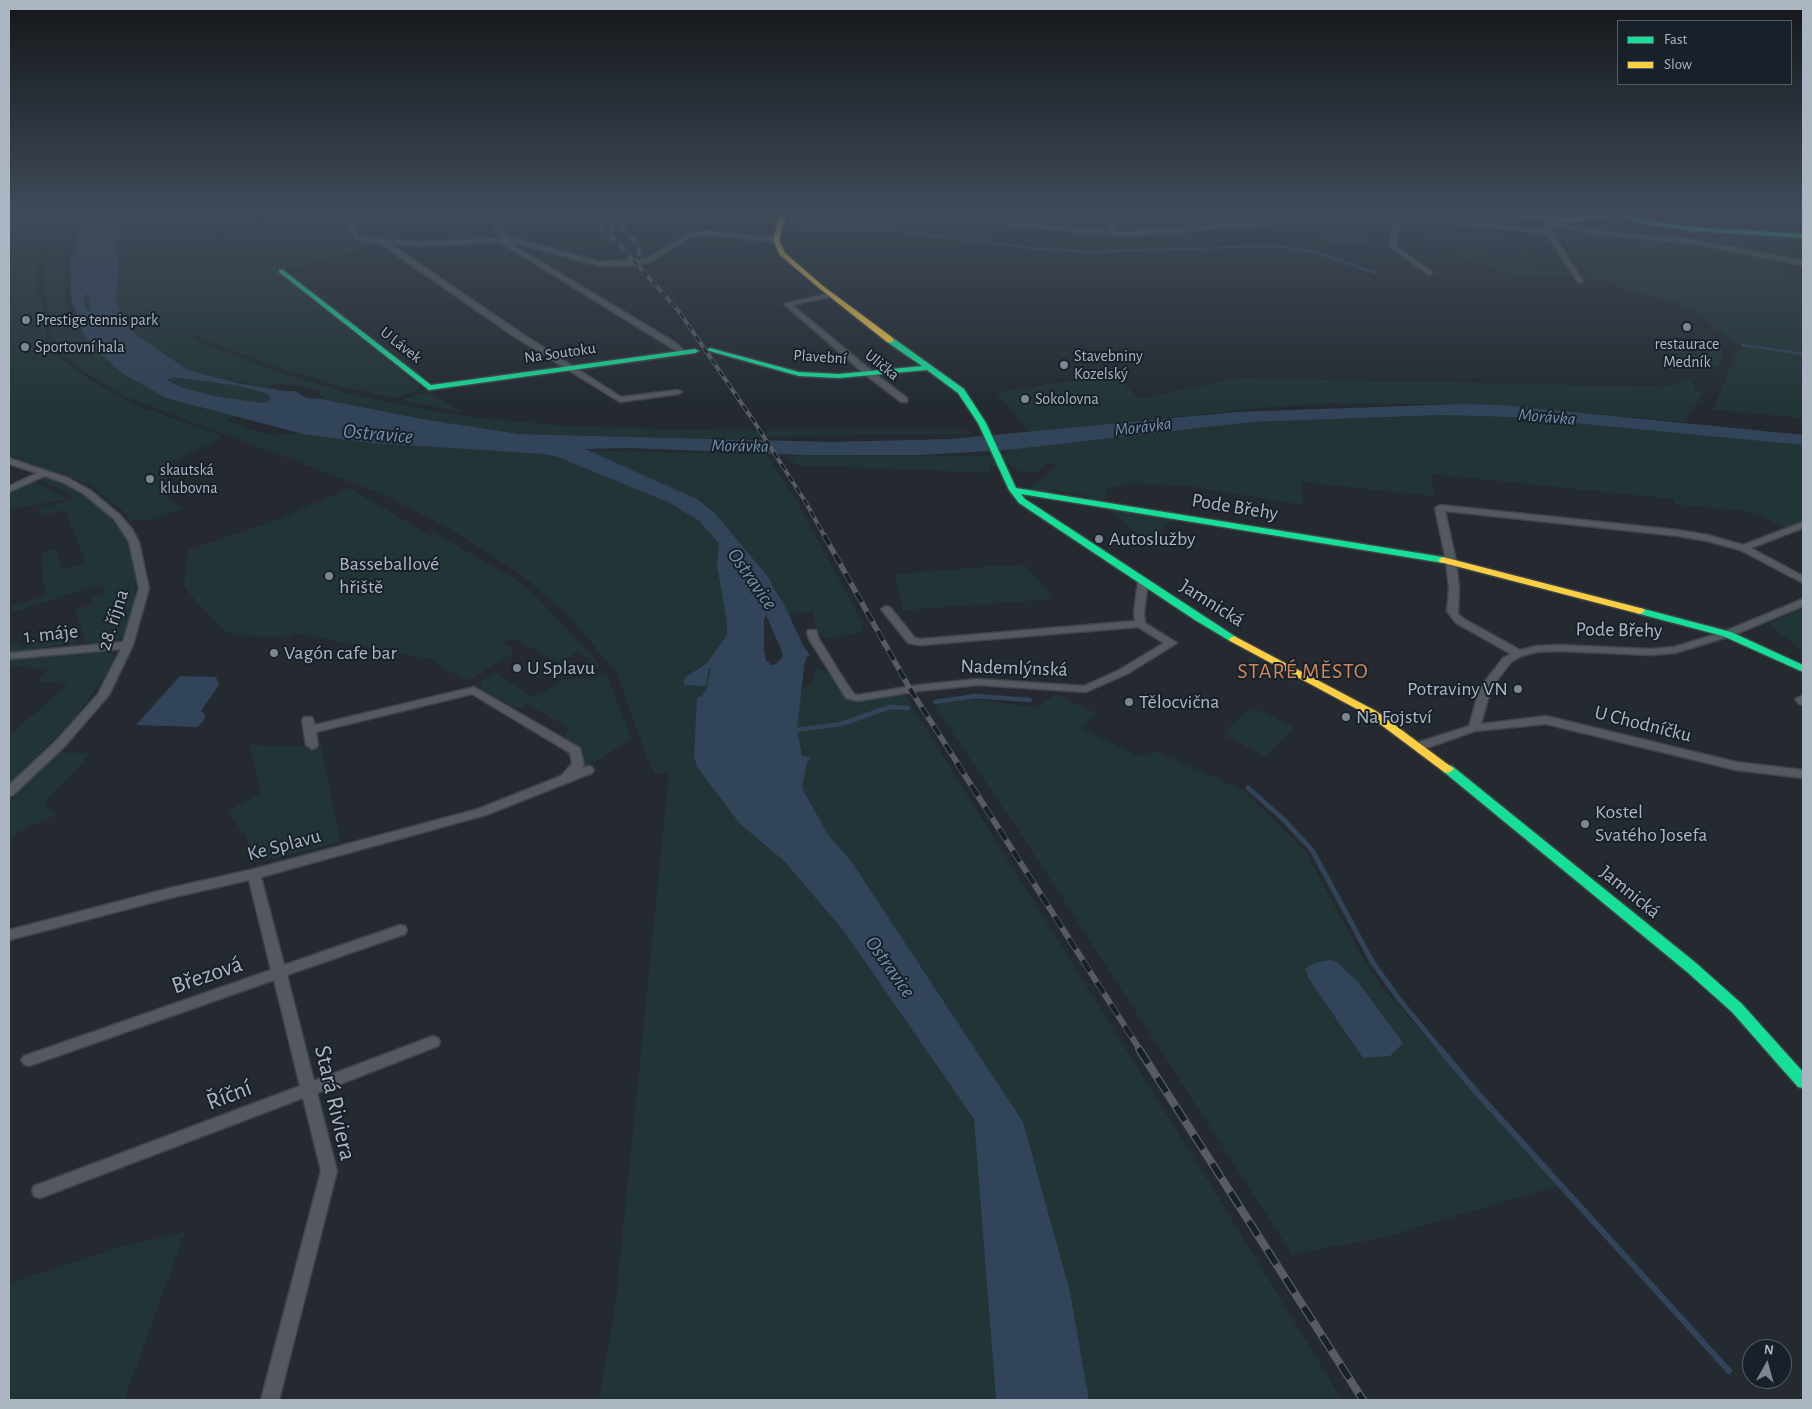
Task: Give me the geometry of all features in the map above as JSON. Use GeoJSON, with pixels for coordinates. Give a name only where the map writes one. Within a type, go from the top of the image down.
{"type":"FeatureCollection","features":[{"type":"Feature","properties":{"kind":"main road","name":"U Lávek"},"geometry":{"type":"LineString","coordinates":[[288,277],[429,388]]}},
{"type":"Feature","properties":{"kind":"main road"},"geometry":{"type":"LineString","coordinates":[[810,277],[927,368]]}},
{"type":"Feature","properties":{"kind":"main road","name":"Plavební"},"geometry":{"type":"LineString","coordinates":[[712,350],[799,374],[839,376],[927,368]]}},
{"type":"Feature","properties":{"kind":"main road","name":"Na Soutoku"},"geometry":{"type":"LineString","coordinates":[[429,388],[689,352]]}},
{"type":"Feature","properties":{"kind":"main road","name":"Jamnická"},"geometry":{"type":"LineString","coordinates":[[927,368],[961,391],[982,423],[1002,470],[1013,490],[1022,501],[1250,649],[1372,713],[1420,746],[1692,967],[1737,1008],[1803,1082]]}},
{"type":"Feature","properties":{"kind":"main road","name":"Pode Břehy"},"geometry":{"type":"LineString","coordinates":[[1013,490],[1451,561],[1727,634]]}},
{"type":"Feature","properties":{"kind":"main road"},"geometry":{"type":"LineString","coordinates":[[1727,634],[1803,669]]}},
{"type":"Feature","properties":{"kind":"street"},"geometry":{"type":"LineString","coordinates":[[434,277],[620,400],[678,392]]}},
{"type":"Feature","properties":{"kind":"street"},"geometry":{"type":"LineString","coordinates":[[561,277],[673,345],[689,352]]}},
{"type":"Feature","properties":{"kind":"street"},"geometry":{"type":"LineString","coordinates":[[1577,277],[1580,281]]}},
{"type":"Feature","properties":{"kind":"street","name":"Ulička"},"geometry":{"type":"LineString","coordinates":[[832,295],[787,304],[904,400]]}},
{"type":"Feature","properties":{"kind":"street","name":"28. října"},"geometry":{"type":"LineString","coordinates":[[9,461],[64,480],[87,492],[117,517],[130,534],[139,560],[144,588],[128,645],[103,695],[60,744],[9,792]]}},
{"type":"Feature","properties":{"kind":"street"},"geometry":{"type":"LineString","coordinates":[[9,489],[45,473]]}},
{"type":"Feature","properties":{"kind":"street"},"geometry":{"type":"LineString","coordinates":[[1420,746],[1474,728],[1486,688],[1507,660],[1518,654],[1454,616],[1452,610],[1454,589],[1451,561],[1440,508],[1678,533],[1708,538],[1743,548],[1803,580]]}},
{"type":"Feature","properties":{"kind":"street"},"geometry":{"type":"LineString","coordinates":[[1743,548],[1803,525]]}},
{"type":"Feature","properties":{"kind":"street"},"geometry":{"type":"LineString","coordinates":[[1140,624],[1139,613],[1143,581]]}},
{"type":"Feature","properties":{"kind":"street","name":"Pode Břehy"},"geometry":{"type":"LineString","coordinates":[[1518,654],[1537,649],[1558,648],[1651,652],[1675,650],[1727,634],[1803,602]]}},
{"type":"Feature","properties":{"kind":"street","name":"Nademlýnská"},"geometry":{"type":"LineString","coordinates":[[812,632],[814,639],[850,696],[864,698],[919,688],[978,682],[1086,690],[1123,672],[1172,643],[1140,624],[921,642],[912,641],[886,609]]}},
{"type":"Feature","properties":{"kind":"street","name":"1. máje"},"geometry":{"type":"LineString","coordinates":[[9,656],[128,645]]}},
{"type":"Feature","properties":{"kind":"street"},"geometry":{"type":"LineString","coordinates":[[312,745],[309,725],[474,690],[558,738],[576,751],[578,765],[564,779]]}},
{"type":"Feature","properties":{"kind":"street","name":"U Chodníčku"},"geometry":{"type":"LineString","coordinates":[[1474,728],[1546,720],[1736,766],[1803,774]]}},
{"type":"Feature","properties":{"kind":"street","name":"Ke Splavu"},"geometry":{"type":"LineString","coordinates":[[9,935],[170,893],[254,874],[482,812],[588,770]]}},
{"type":"Feature","properties":{"kind":"street","name":"Stará Riviera"},"geometry":{"type":"LineString","coordinates":[[254,874],[329,1171],[270,1400]]}},
{"type":"Feature","properties":{"kind":"street","name":"Březová"},"geometry":{"type":"LineString","coordinates":[[29,1060],[279,974],[400,930]]}},
{"type":"Feature","properties":{"kind":"street","name":"Říční"},"geometry":{"type":"LineString","coordinates":[[40,1191],[434,1042]]}},
{"type":"Feature","properties":{"kind":"shaded area"},"geometry":{"type":"Polygon","coordinates":[[[9,277],[36,277],[35,296],[42,299],[46,339],[44,355],[53,352],[88,379],[138,406],[222,436],[217,441],[159,467],[169,482],[167,500],[184,508],[143,522],[141,519],[129,521],[123,511],[90,485],[9,455],[9,303],[20,301],[9,300],[9,277]]]}},
{"type":"Feature","properties":{"kind":"shaded area"},"geometry":{"type":"Polygon","coordinates":[[[45,277],[64,277],[66,308],[70,326],[80,324],[82,331],[166,398],[237,415],[226,420],[246,426],[242,428],[272,435],[281,435],[276,432],[293,435],[297,432],[372,443],[544,454],[558,457],[670,503],[699,521],[719,543],[717,566],[727,622],[727,635],[707,663],[687,676],[711,668],[706,690],[702,696],[697,767],[740,824],[784,861],[843,930],[974,1119],[996,1400],[599,1400],[615,1309],[669,772],[655,774],[616,672],[569,616],[528,580],[450,529],[385,495],[121,395],[77,367],[62,354],[54,342],[48,316],[45,277]]]}},
{"type":"Feature","properties":{"kind":"shaded area"},"geometry":{"type":"Polygon","coordinates":[[[118,277],[287,277],[309,295],[305,297],[308,300],[312,300],[420,387],[416,391],[396,398],[339,386],[277,367],[211,343],[189,332],[197,341],[210,347],[279,372],[360,397],[462,416],[552,425],[714,431],[970,431],[970,434],[776,436],[738,439],[519,434],[461,426],[321,399],[323,397],[318,391],[299,386],[274,384],[265,388],[188,370],[136,335],[122,314],[116,299],[118,277]]]}},
{"type":"Feature","properties":{"kind":"shaded area"},"geometry":{"type":"Polygon","coordinates":[[[1581,277],[1787,277],[1803,280],[1803,418],[1713,410],[1736,353],[1744,347],[1723,334],[1700,315],[1675,301],[1624,289],[1610,282],[1581,277]]]}},
{"type":"Feature","properties":{"kind":"shaded area"},"geometry":{"type":"Polygon","coordinates":[[[93,283],[96,284],[101,304],[94,311],[87,311],[84,298],[90,290],[87,287],[93,283]]]}},
{"type":"Feature","properties":{"kind":"shaded area"},"geometry":{"type":"Polygon","coordinates":[[[1665,344],[1723,349],[1719,367],[1681,364],[1665,344]]]}},
{"type":"Feature","properties":{"kind":"shaded area"},"geometry":{"type":"Polygon","coordinates":[[[1115,375],[1139,399],[1237,378],[1666,387],[1691,378],[1695,390],[1703,394],[1684,422],[1503,405],[1330,403],[1270,407],[1030,432],[997,394],[1005,391],[1115,375]]]}},
{"type":"Feature","properties":{"kind":"shaded area"},"geometry":{"type":"Polygon","coordinates":[[[173,377],[239,386],[266,393],[270,396],[270,400],[264,403],[220,397],[183,388],[167,380],[173,377]]]}},
{"type":"Feature","properties":{"kind":"shaded area"},"geometry":{"type":"Polygon","coordinates":[[[427,392],[465,413],[401,400],[427,392]]]}},
{"type":"Feature","properties":{"kind":"shaded area"},"geometry":{"type":"Polygon","coordinates":[[[1442,415],[1510,417],[1803,445],[1803,520],[1801,520],[1803,523],[1788,529],[1753,512],[1675,504],[1673,499],[1431,474],[1434,496],[1301,482],[1304,505],[1195,487],[1133,483],[1107,489],[1103,501],[1089,500],[1089,496],[1051,490],[1047,493],[1034,492],[1029,488],[1058,466],[1052,464],[1046,464],[1041,470],[1034,472],[1022,472],[1011,465],[989,466],[991,473],[798,465],[786,457],[805,455],[984,456],[1006,454],[1007,450],[1252,422],[1442,415]]]}},
{"type":"Feature","properties":{"kind":"shaded area"},"geometry":{"type":"Polygon","coordinates":[[[592,452],[766,454],[797,502],[864,625],[861,628],[863,632],[826,639],[817,631],[813,611],[788,614],[769,578],[714,512],[697,499],[592,452]]]}},
{"type":"Feature","properties":{"kind":"shaded area"},"geometry":{"type":"Polygon","coordinates":[[[38,479],[52,479],[80,493],[98,505],[111,517],[127,542],[134,560],[136,575],[134,606],[125,635],[113,643],[93,645],[86,643],[75,610],[93,604],[90,598],[107,593],[101,584],[13,612],[10,607],[47,595],[43,582],[42,554],[44,552],[55,549],[63,570],[86,563],[65,510],[40,516],[39,509],[70,500],[73,496],[38,479]]]}},
{"type":"Feature","properties":{"kind":"shaded area"},"geometry":{"type":"Polygon","coordinates":[[[31,481],[66,499],[9,510],[9,491],[31,481]]]}},
{"type":"Feature","properties":{"kind":"shaded area","name":"Basseballové hřiště"},"geometry":{"type":"Polygon","coordinates":[[[349,488],[434,538],[429,530],[517,580],[541,601],[602,667],[592,667],[587,664],[590,660],[577,652],[560,663],[512,638],[503,643],[513,648],[511,655],[478,674],[473,679],[464,679],[439,666],[434,660],[390,651],[295,633],[289,637],[227,633],[188,592],[184,585],[188,550],[277,520],[349,488]]]}},
{"type":"Feature","properties":{"kind":"shaded area"},"geometry":{"type":"Polygon","coordinates":[[[1108,508],[1173,517],[1149,545],[1108,508]]]}},
{"type":"Feature","properties":{"kind":"shaded area"},"geometry":{"type":"Polygon","coordinates":[[[1024,564],[1055,599],[903,610],[894,574],[1024,564]]]}},
{"type":"Feature","properties":{"kind":"shaded area"},"geometry":{"type":"Polygon","coordinates":[[[1803,609],[1803,652],[1769,623],[1803,609]]]}},
{"type":"Feature","properties":{"kind":"shaded area"},"geometry":{"type":"Polygon","coordinates":[[[74,629],[78,645],[74,648],[68,647],[69,643],[9,653],[10,645],[19,644],[22,647],[74,629]]]}},
{"type":"Feature","properties":{"kind":"shaded area"},"geometry":{"type":"Polygon","coordinates":[[[103,651],[113,654],[115,659],[102,681],[71,722],[9,784],[9,736],[68,684],[37,681],[48,670],[9,665],[9,659],[103,651]]]}},
{"type":"Feature","properties":{"kind":"shaded area"},"geometry":{"type":"Polygon","coordinates":[[[1249,656],[1313,690],[1246,661],[1249,656]]]}},
{"type":"Feature","properties":{"kind":"shaded area"},"geometry":{"type":"Polygon","coordinates":[[[816,667],[829,674],[849,700],[903,692],[1225,1208],[1342,1400],[1089,1400],[1070,1292],[951,1014],[850,861],[827,833],[802,788],[807,762],[802,756],[797,735],[801,690],[813,682],[816,667]]]}},
{"type":"Feature","properties":{"kind":"shaded area"},"geometry":{"type":"Polygon","coordinates":[[[494,672],[531,696],[547,691],[564,679],[597,678],[607,675],[630,735],[629,741],[585,768],[583,750],[566,738],[566,733],[571,729],[527,704],[522,708],[515,707],[479,689],[482,681],[494,672]]]}},
{"type":"Feature","properties":{"kind":"shaded area"},"geometry":{"type":"Polygon","coordinates":[[[1055,694],[1098,714],[1081,728],[1038,707],[1055,694]]]}},
{"type":"Feature","properties":{"kind":"shaded area"},"geometry":{"type":"Polygon","coordinates":[[[972,699],[1039,708],[1140,757],[1154,751],[1243,790],[1306,852],[1358,950],[1381,986],[1438,1050],[1441,1049],[1479,1095],[1561,1185],[1381,1238],[1292,1254],[1029,846],[934,705],[972,699]],[[1330,960],[1309,979],[1363,1058],[1390,1056],[1358,982],[1337,962],[1330,960]]]}},
{"type":"Feature","properties":{"kind":"shaded area"},"geometry":{"type":"Polygon","coordinates":[[[1249,708],[1294,727],[1265,756],[1222,734],[1249,708]]]}},
{"type":"Feature","properties":{"kind":"shaded area"},"geometry":{"type":"Polygon","coordinates":[[[250,745],[321,746],[340,842],[274,859],[262,858],[253,853],[245,835],[227,812],[261,793],[250,745]]]}},
{"type":"Feature","properties":{"kind":"shaded area"},"geometry":{"type":"Polygon","coordinates":[[[58,753],[91,753],[44,803],[56,815],[18,832],[9,842],[9,799],[58,753]]]}},
{"type":"Feature","properties":{"kind":"shaded area"},"geometry":{"type":"Polygon","coordinates":[[[185,1232],[124,1400],[9,1400],[9,1283],[117,1248],[185,1232]]]}},
{"type":"Feature","properties":{"kind":"water","name":"Morávka"},"geometry":{"type":"Polygon","coordinates":[[[70,277],[118,277],[116,299],[123,318],[136,335],[188,370],[242,384],[295,391],[306,398],[321,399],[428,420],[519,434],[830,442],[951,439],[1236,412],[1462,404],[1503,405],[1803,435],[1803,445],[1510,417],[1442,415],[1252,422],[1007,450],[920,455],[805,455],[629,448],[585,449],[697,499],[714,512],[769,578],[803,646],[810,655],[805,658],[797,730],[802,756],[811,757],[807,762],[802,788],[827,833],[851,861],[1023,1122],[1070,1292],[1089,1400],[996,1400],[974,1119],[843,930],[784,861],[740,824],[697,767],[694,756],[697,698],[702,696],[706,690],[711,668],[709,668],[706,686],[685,685],[683,681],[687,676],[707,663],[727,635],[727,622],[717,566],[719,543],[699,521],[670,503],[558,457],[544,454],[372,443],[303,434],[166,398],[124,374],[94,349],[82,331],[71,297],[70,277]],[[93,283],[88,287],[90,290],[84,298],[87,311],[94,310],[101,304],[91,296],[97,286],[93,283]],[[173,377],[167,380],[183,388],[220,397],[264,403],[270,400],[270,396],[265,393],[239,386],[173,377]],[[771,603],[764,620],[764,650],[766,661],[772,665],[786,662],[789,656],[790,644],[771,603]]]}},
{"type":"Feature","properties":{"kind":"water"},"geometry":{"type":"Polygon","coordinates":[[[180,676],[216,677],[219,685],[201,711],[206,715],[198,727],[136,725],[180,676]]]}},
{"type":"Feature","properties":{"kind":"water"},"geometry":{"type":"Polygon","coordinates":[[[1330,960],[1337,962],[1358,982],[1403,1043],[1390,1056],[1363,1058],[1309,979],[1305,968],[1315,963],[1330,960]]]}},
{"type":"Feature","properties":{"kind":"waterway","name":"Ostravice"},"geometry":{"type":"LineString","coordinates":[[93,277],[101,325],[109,339]]}},
{"type":"Feature","properties":{"kind":"waterway"},"geometry":{"type":"LineString","coordinates":[[1743,345],[1803,354]]}},
{"type":"Feature","properties":{"kind":"waterway","name":"Ostravice"},"geometry":{"type":"LineString","coordinates":[[751,575],[772,602],[794,652],[794,661],[780,671]]}},
{"type":"Feature","properties":{"kind":"waterway"},"geometry":{"type":"LineString","coordinates":[[935,702],[975,696],[1030,700]]}},
{"type":"Feature","properties":{"kind":"waterway"},"geometry":{"type":"LineString","coordinates":[[795,730],[841,724],[890,707],[908,708]]}},
{"type":"Feature","properties":{"kind":"waterway"},"geometry":{"type":"LineString","coordinates":[[1248,788],[1282,818],[1312,850],[1373,963],[1399,999],[1441,1050]]}},
{"type":"Feature","properties":{"kind":"waterway"},"geometry":{"type":"LineString","coordinates":[[1440,1049],[1479,1095],[1729,1371]]}},
{"type":"Feature","properties":{"kind":"railway"},"geometry":{"type":"LineString","coordinates":[[648,277],[678,310],[755,423],[805,501],[825,537]]}},
{"type":"Feature","properties":{"kind":"railway"},"geometry":{"type":"LineString","coordinates":[[824,535],[910,689],[958,764]]}},
{"type":"Feature","properties":{"kind":"railway"},"geometry":{"type":"LineString","coordinates":[[957,763],[1140,1050]]}},
{"type":"Feature","properties":{"kind":"railway"},"geometry":{"type":"LineString","coordinates":[[1139,1049],[1363,1400]]}},
{"type":"Feature","properties":{"kind":"traffic: fast"},"geometry":{"type":"LineString","coordinates":[[288,277],[429,388],[695,351]]}},
{"type":"Feature","properties":{"kind":"traffic: fast"},"geometry":{"type":"LineString","coordinates":[[890,340],[961,391],[982,423],[1013,490],[1022,501],[1234,639]]}},
{"type":"Feature","properties":{"kind":"traffic: fast"},"geometry":{"type":"LineString","coordinates":[[710,350],[799,374],[839,376],[927,368]]}},
{"type":"Feature","properties":{"kind":"traffic: fast"},"geometry":{"type":"LineString","coordinates":[[1013,490],[1443,560]]}},
{"type":"Feature","properties":{"kind":"traffic: fast"},"geometry":{"type":"LineString","coordinates":[[1640,611],[1727,634],[1803,669]]}},
{"type":"Feature","properties":{"kind":"traffic: fast"},"geometry":{"type":"LineString","coordinates":[[1448,769],[1691,967],[1737,1008],[1803,1082]]}},
{"type":"Feature","properties":{"kind":"traffic: slow"},"geometry":{"type":"LineString","coordinates":[[809,277],[890,340]]}},
{"type":"Feature","properties":{"kind":"traffic: slow"},"geometry":{"type":"LineString","coordinates":[[1443,560],[1640,611]]}},
{"type":"Feature","properties":{"kind":"traffic: slow"},"geometry":{"type":"LineString","coordinates":[[1234,639],[1372,713],[1448,769]]}},
{"type":"Feature","properties":{"kind":"place","name":"Prestige tennis park"},"geometry":{"type":"Point","coordinates":[26,320]}},
{"type":"Feature","properties":{"kind":"place","name":"restaurace Medník"},"geometry":{"type":"Point","coordinates":[1687,327]}},
{"type":"Feature","properties":{"kind":"place","name":"Sportovní hala"},"geometry":{"type":"Point","coordinates":[25,347]}},
{"type":"Feature","properties":{"kind":"place","name":"Stavebniny Kozelský"},"geometry":{"type":"Point","coordinates":[1064,365]}},
{"type":"Feature","properties":{"kind":"place","name":"Sokolovna"},"geometry":{"type":"Point","coordinates":[1025,399]}},
{"type":"Feature","properties":{"kind":"place","name":"skautská klubovna"},"geometry":{"type":"Point","coordinates":[150,479]}},
{"type":"Feature","properties":{"kind":"place","name":"Autoslužby"},"geometry":{"type":"Point","coordinates":[1099,539]}},
{"type":"Feature","properties":{"kind":"place","name":"Basseballové hřiště"},"geometry":{"type":"Point","coordinates":[329,576]}},
{"type":"Feature","properties":{"kind":"place","name":"Vagón cafe bar"},"geometry":{"type":"Point","coordinates":[274,653]}},
{"type":"Feature","properties":{"kind":"place","name":"U Splavu"},"geometry":{"type":"Point","coordinates":[517,668]}},
{"type":"Feature","properties":{"kind":"place","name":"Potraviny VN"},"geometry":{"type":"Point","coordinates":[1518,689]}},
{"type":"Feature","properties":{"kind":"place","name":"Tělocvična"},"geometry":{"type":"Point","coordinates":[1129,702]}},
{"type":"Feature","properties":{"kind":"place","name":"Na Fojství"},"geometry":{"type":"Point","coordinates":[1346,717]}},
{"type":"Feature","properties":{"kind":"place","name":"Kostel Svatého Josefa"},"geometry":{"type":"Point","coordinates":[1585,824]}},
{"type":"Feature","properties":{"kind":"district","name":"STARÉ MĚSTO"},"geometry":{"type":"Point","coordinates":[1303,671]}}]}
